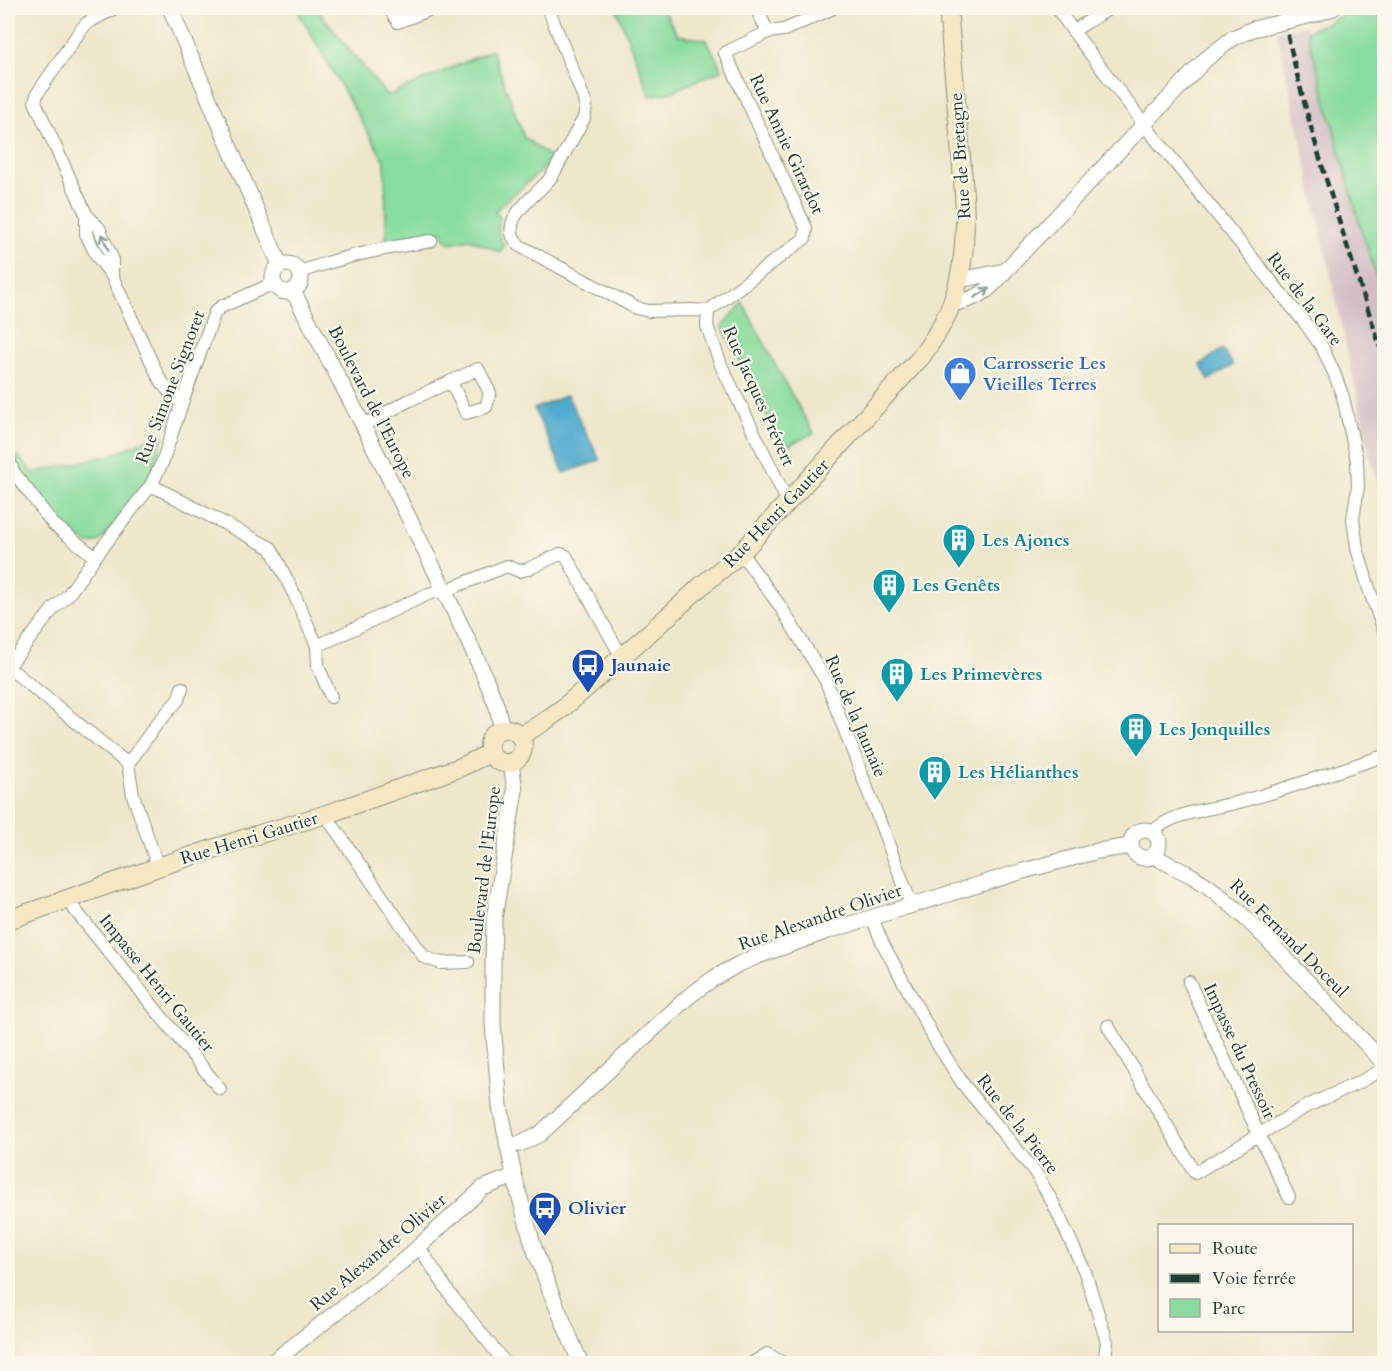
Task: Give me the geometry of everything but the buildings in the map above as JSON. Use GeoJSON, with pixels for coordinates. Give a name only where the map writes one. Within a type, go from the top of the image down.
{"type":"FeatureCollection","features":[{"type":"Feature","properties":{"kind":"main road","name":"Rue de Bretagne"},"geometry":{"type":"LineString","coordinates":[[948,8],[965,204],[964,246],[952,304]]}},
{"type":"Feature","properties":{"kind":"main road","name":"Rue Henri Gautier"},"geometry":{"type":"LineString","coordinates":[[520,736],[562,708],[741,553],[921,357],[938,333],[952,304]]}},
{"type":"Feature","properties":{"kind":"main road"},"geometry":{"type":"LineString","coordinates":[[502,729],[512,730],[520,736],[523,741],[523,752],[516,761],[501,763],[492,757],[490,741],[496,732],[502,729]]}},
{"type":"Feature","properties":{"kind":"main road","name":"Rue Henri Gautier"},"geometry":{"type":"LineString","coordinates":[[8,921],[158,867],[327,814],[460,767],[490,753]]}},
{"type":"Feature","properties":{"kind":"street"},"geometry":{"type":"LineString","coordinates":[[115,8],[87,23],[80,31],[37,94],[35,102],[86,214],[86,234],[97,256],[112,276],[158,376],[168,392],[182,403]]}},
{"type":"Feature","properties":{"kind":"street"},"geometry":{"type":"LineString","coordinates":[[170,8],[280,265]]}},
{"type":"Feature","properties":{"kind":"street"},"geometry":{"type":"LineString","coordinates":[[389,8],[398,22],[417,11],[434,8]]}},
{"type":"Feature","properties":{"kind":"street","name":"Rue Jacques Prévert"},"geometry":{"type":"LineString","coordinates":[[548,8],[586,106],[584,118],[552,176],[523,206],[513,220],[510,227],[511,234],[520,246],[636,308],[649,311],[708,311],[707,326],[721,365],[784,494],[790,500]]}},
{"type":"Feature","properties":{"kind":"street"},"geometry":{"type":"LineString","coordinates":[[756,8],[768,32],[784,30],[833,8]]}},
{"type":"Feature","properties":{"kind":"street","name":"Rue de la Gare"},"geometry":{"type":"LineString","coordinates":[[1057,8],[1145,124],[1322,347],[1343,397],[1357,461],[1358,487],[1353,519],[1357,548],[1384,631]]}},
{"type":"Feature","properties":{"kind":"street"},"geometry":{"type":"LineString","coordinates":[[1073,31],[1110,8]]}},
{"type":"Feature","properties":{"kind":"street"},"geometry":{"type":"LineString","coordinates":[[952,304],[974,299],[991,288],[1206,60],[1233,38],[1254,29],[1333,8]]}},
{"type":"Feature","properties":{"kind":"street","name":"Rue Annie Girardot"},"geometry":{"type":"LineString","coordinates":[[708,311],[805,238],[806,234],[806,228],[725,53],[768,32]]}},
{"type":"Feature","properties":{"kind":"street"},"geometry":{"type":"LineString","coordinates":[[300,272],[343,258],[386,248],[431,242]]}},
{"type":"Feature","properties":{"kind":"street"},"geometry":{"type":"LineString","coordinates":[[290,264],[298,268],[300,272],[300,285],[293,291],[284,292],[276,287],[273,275],[280,265],[290,264]]}},
{"type":"Feature","properties":{"kind":"street"},"geometry":{"type":"LineString","coordinates":[[959,279],[1005,271]]}},
{"type":"Feature","properties":{"kind":"street","name":"Rue Simone Signoret"},"geometry":{"type":"LineString","coordinates":[[8,667],[53,609],[68,596],[151,485],[162,464],[215,312],[221,307],[274,283]]}},
{"type":"Feature","properties":{"kind":"street","name":"Boulevard de l'Europe"},"geometry":{"type":"LineString","coordinates":[[293,291],[449,589],[497,707],[502,729]]}},
{"type":"Feature","properties":{"kind":"street"},"geometry":{"type":"LineString","coordinates":[[363,425],[450,382]]}},
{"type":"Feature","properties":{"kind":"street"},"geometry":{"type":"LineString","coordinates":[[8,457],[13,471],[53,524],[95,557]]}},
{"type":"Feature","properties":{"kind":"street"},"geometry":{"type":"LineString","coordinates":[[151,485],[270,548],[317,646],[318,666],[331,697]]}},
{"type":"Feature","properties":{"kind":"street","name":"Rue de la Jaunaie"},"geometry":{"type":"LineString","coordinates":[[741,553],[780,606],[826,681],[912,906]]}},
{"type":"Feature","properties":{"kind":"street"},"geometry":{"type":"LineString","coordinates":[[317,646],[428,594],[449,589],[507,566],[519,571],[528,569],[560,554],[566,556],[622,656]]}},
{"type":"Feature","properties":{"kind":"street"},"geometry":{"type":"LineString","coordinates":[[8,667],[128,764],[133,795],[158,867]]}},
{"type":"Feature","properties":{"kind":"street"},"geometry":{"type":"LineString","coordinates":[[128,764],[156,725],[178,700],[182,688]]}},
{"type":"Feature","properties":{"kind":"street","name":"Rue Alexandre Olivier"},"geometry":{"type":"LineString","coordinates":[[1154,855],[1145,858],[1136,855],[1131,846],[1132,837],[1144,829],[1153,832],[1170,820],[1200,810],[1239,802],[1384,756]]}},
{"type":"Feature","properties":{"kind":"street","name":"Boulevard de l'Europe"},"geometry":{"type":"LineString","coordinates":[[511,763],[515,790],[494,919],[495,1054],[501,1116],[514,1176],[533,1245],[581,1364]]}},
{"type":"Feature","properties":{"kind":"street"},"geometry":{"type":"LineString","coordinates":[[327,814],[424,957],[441,963],[468,962]]}},
{"type":"Feature","properties":{"kind":"street"},"geometry":{"type":"LineString","coordinates":[[1153,832],[1160,843],[1154,855]]}},
{"type":"Feature","properties":{"kind":"street","name":"Rue Alexandre Olivier"},"geometry":{"type":"LineString","coordinates":[[507,1145],[520,1144],[540,1134],[688,996],[714,978],[758,956],[828,931],[1023,871],[1098,851],[1131,846]]}},
{"type":"Feature","properties":{"kind":"street","name":"Rue Fernand Doceul"},"geometry":{"type":"LineString","coordinates":[[1154,855],[1208,886],[1237,910],[1384,1064]]}},
{"type":"Feature","properties":{"kind":"street","name":"Impasse Henri Gautier"},"geometry":{"type":"LineString","coordinates":[[66,899],[220,1089]]}},
{"type":"Feature","properties":{"kind":"street","name":"Rue de la Pierre"},"geometry":{"type":"LineString","coordinates":[[872,918],[883,944],[936,1042],[963,1084],[1035,1172],[1053,1203],[1085,1272],[1107,1342],[1104,1364]]}},
{"type":"Feature","properties":{"kind":"street","name":"Impasse du Pressoir"},"geometry":{"type":"LineString","coordinates":[[1189,982],[1258,1135],[1289,1197]]}},
{"type":"Feature","properties":{"kind":"street"},"geometry":{"type":"LineString","coordinates":[[1108,1026],[1194,1173],[1305,1107],[1378,1072],[1384,1064]]}},
{"type":"Feature","properties":{"kind":"street","name":"Rue Alexandre Olivier"},"geometry":{"type":"LineString","coordinates":[[270,1364],[419,1247],[483,1188],[514,1176]]}},
{"type":"Feature","properties":{"kind":"street"},"geometry":{"type":"LineString","coordinates":[[419,1247],[450,1294],[506,1364]]}},
{"type":"Feature","properties":{"kind":"street"},"geometry":{"type":"LineString","coordinates":[[751,1364],[767,1354],[785,1364]]}},
{"type":"Feature","properties":{"kind":"shaded area"},"geometry":{"type":"Polygon","coordinates":[[[1306,25],[1360,225],[1384,300],[1384,500],[1371,459],[1277,31],[1306,25]]]}},
{"type":"Feature","properties":{"kind":"green space"},"geometry":{"type":"Polygon","coordinates":[[[296,8],[316,8],[387,96],[492,50],[524,137],[551,158],[545,167],[495,211],[500,217],[500,238],[504,245],[500,252],[470,239],[449,243],[441,232],[386,241],[385,162],[296,8]]]}},
{"type":"Feature","properties":{"kind":"green space"},"geometry":{"type":"Polygon","coordinates":[[[616,8],[662,8],[678,35],[707,40],[722,70],[669,93],[650,96],[616,8]]]}},
{"type":"Feature","properties":{"kind":"green space"},"geometry":{"type":"Polygon","coordinates":[[[1356,8],[1384,8],[1384,300],[1360,225],[1307,31],[1356,8]]]}},
{"type":"Feature","properties":{"kind":"green space"},"geometry":{"type":"Polygon","coordinates":[[[743,303],[814,433],[783,448],[722,326],[743,303]]]}},
{"type":"Feature","properties":{"kind":"green space"},"geometry":{"type":"Polygon","coordinates":[[[160,434],[164,435],[149,478],[102,539],[96,543],[88,544],[59,520],[18,469],[17,455],[33,473],[111,455],[160,434]]]}},
{"type":"Feature","properties":{"kind":"water"},"geometry":{"type":"Polygon","coordinates":[[[1222,349],[1233,365],[1209,380],[1200,365],[1222,349]]]}},
{"type":"Feature","properties":{"kind":"water"},"geometry":{"type":"Polygon","coordinates":[[[567,395],[600,460],[564,473],[534,409],[567,395]]]}},
{"type":"Feature","properties":{"kind":"railway"},"geometry":{"type":"LineString","coordinates":[[1282,8],[1315,141],[1384,358]]}},
{"type":"Feature","properties":{"kind":"place","name":"Carrosserie Les Vieilles Terres"},"geometry":{"type":"Point","coordinates":[960,402]}},
{"type":"Feature","properties":{"kind":"place","name":"Les Ajoncs"},"geometry":{"type":"Point","coordinates":[959,569]}},
{"type":"Feature","properties":{"kind":"place","name":"Les Genêts"},"geometry":{"type":"Point","coordinates":[889,614]}},
{"type":"Feature","properties":{"kind":"place","name":"Jaunaie"},"geometry":{"type":"Point","coordinates":[588,694]}},
{"type":"Feature","properties":{"kind":"place","name":"Les Primevères"},"geometry":{"type":"Point","coordinates":[897,703]}},
{"type":"Feature","properties":{"kind":"place","name":"Les Jonquilles"},"geometry":{"type":"Point","coordinates":[1136,758]}},
{"type":"Feature","properties":{"kind":"place","name":"Les Hélianthes"},"geometry":{"type":"Point","coordinates":[935,801]}},
{"type":"Feature","properties":{"kind":"place","name":"Olivier"},"geometry":{"type":"Point","coordinates":[545,1237]}}]}
